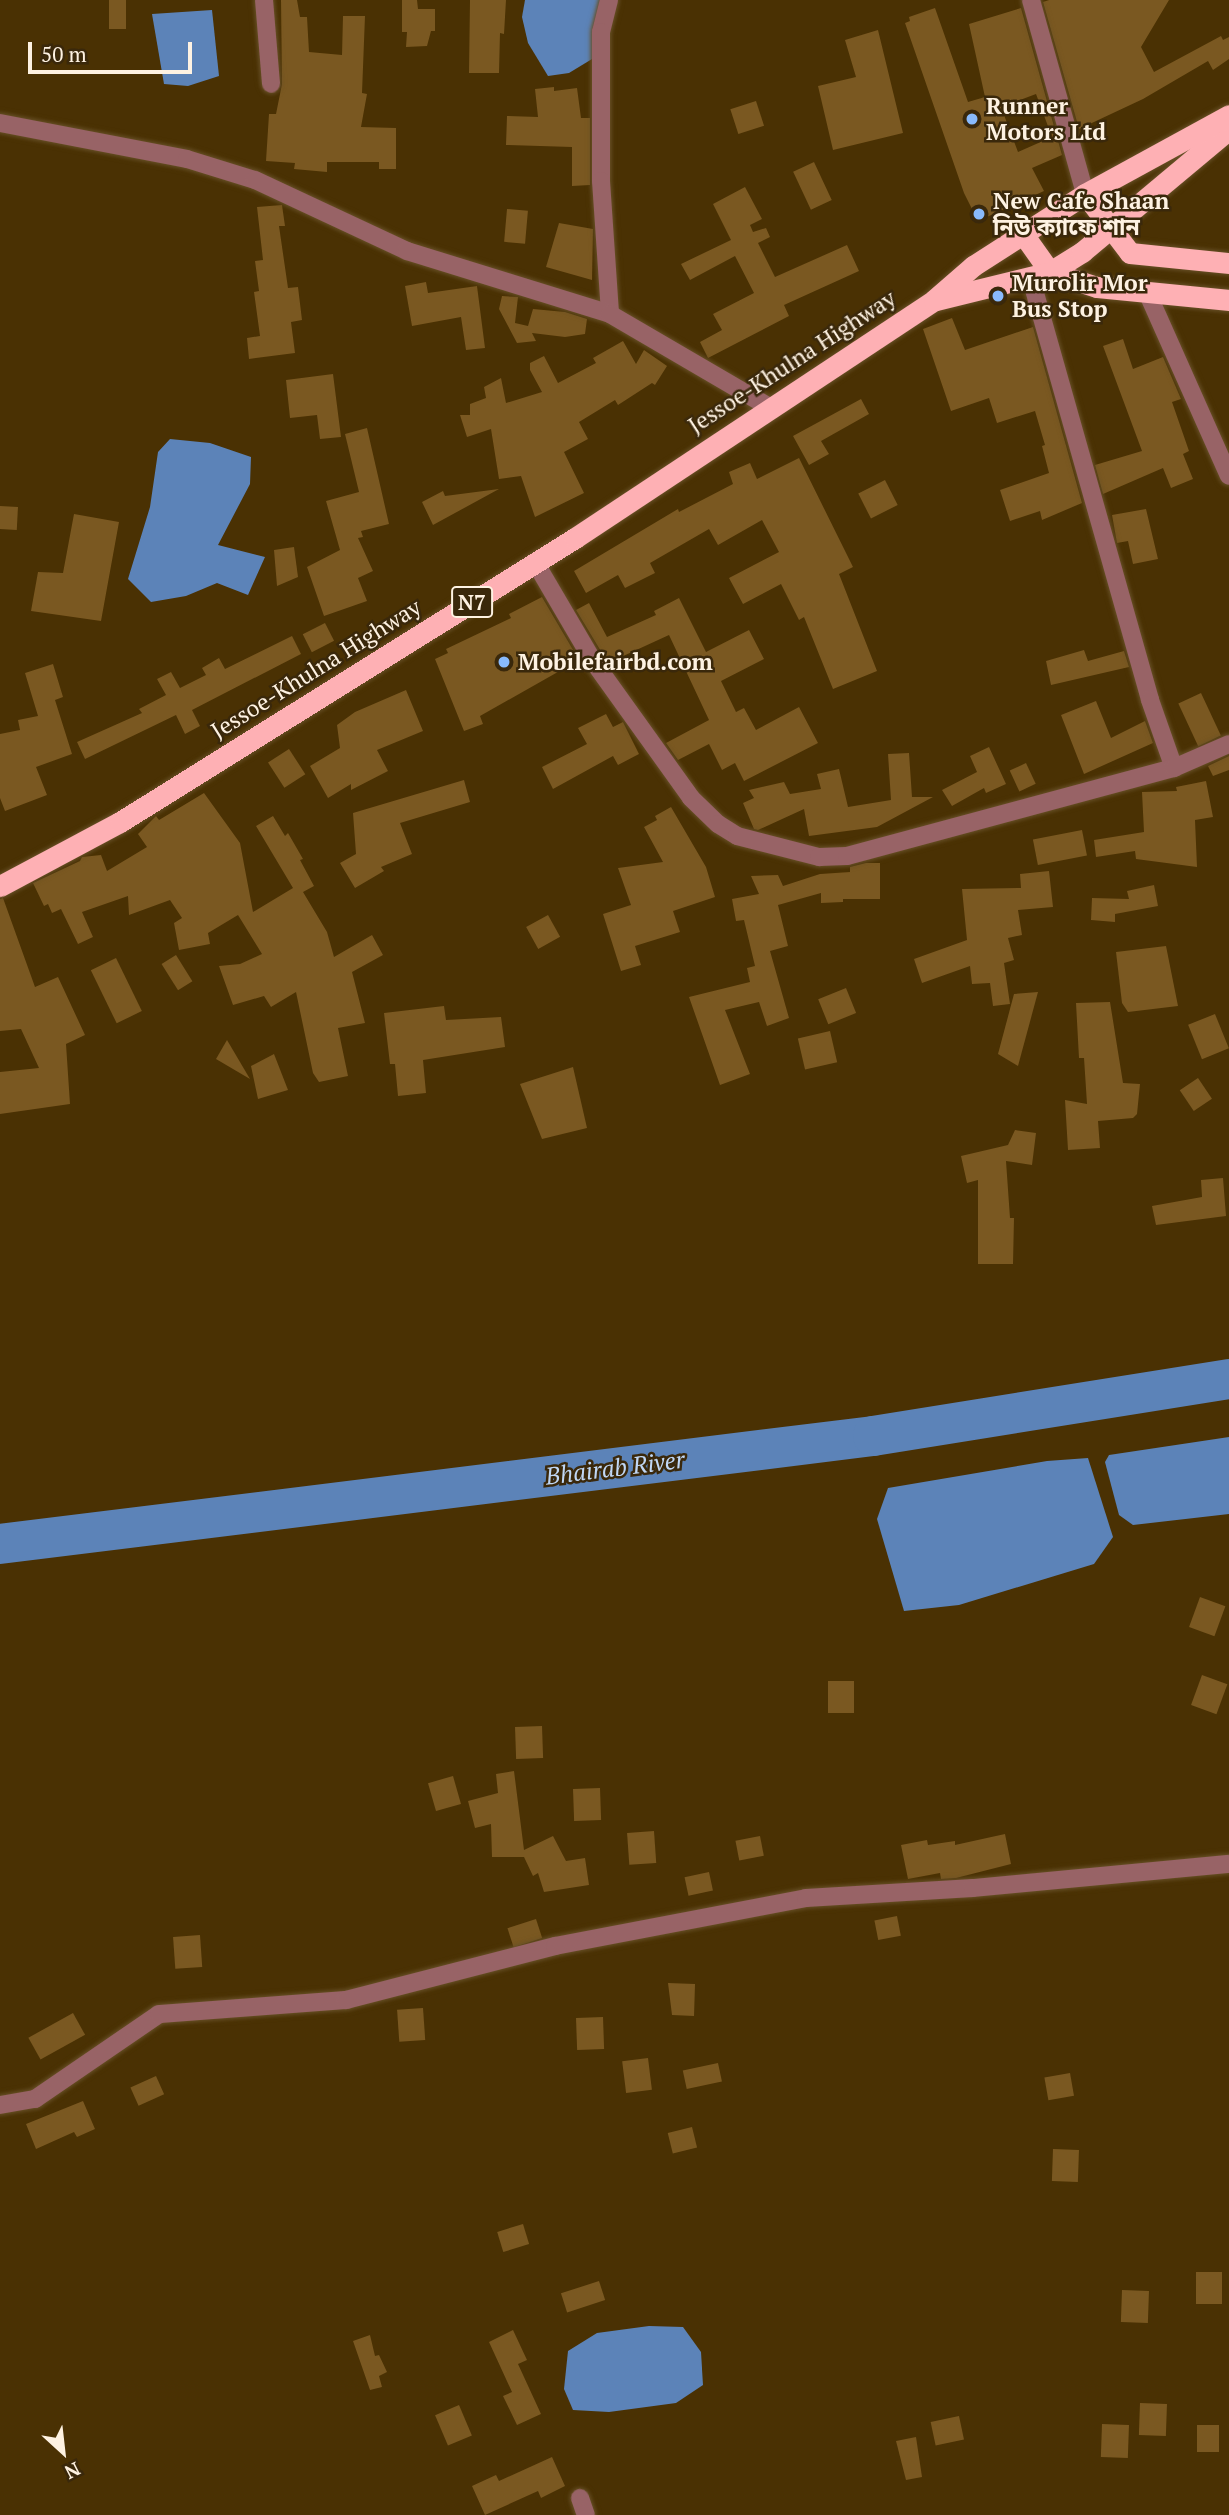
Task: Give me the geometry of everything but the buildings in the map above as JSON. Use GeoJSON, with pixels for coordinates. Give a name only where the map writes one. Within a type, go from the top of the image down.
{"type":"FeatureCollection","features":[{"type":"Feature","properties":{"kind":"highway","name":"N7"},"geometry":{"type":"LineString","coordinates":[[934,300],[973,266],[1085,194],[1229,115]]}},
{"type":"Feature","properties":{"kind":"highway","name":"N7"},"geometry":{"type":"LineString","coordinates":[[934,300],[1041,276],[1082,252],[1229,129]]}},
{"type":"Feature","properties":{"kind":"highway"},"geometry":{"type":"LineString","coordinates":[[1085,194],[1130,253],[1229,263]]}},
{"type":"Feature","properties":{"kind":"highway"},"geometry":{"type":"LineString","coordinates":[[1023,234],[1041,276],[1097,288],[1229,300]]}},
{"type":"Feature","properties":{"kind":"highway","name":"Jessoe-Khulna Highway"},"geometry":{"type":"LineString","coordinates":[[0,886],[120,822],[535,562],[934,300]]}},
{"type":"Feature","properties":{"kind":"street"},"geometry":{"type":"LineString","coordinates":[[264,0],[271,84]]}},
{"type":"Feature","properties":{"kind":"street"},"geometry":{"type":"LineString","coordinates":[[609,0],[601,32],[601,181],[610,314]]}},
{"type":"Feature","properties":{"kind":"street"},"geometry":{"type":"LineString","coordinates":[[1031,0],[1085,194]]}},
{"type":"Feature","properties":{"kind":"street"},"geometry":{"type":"LineString","coordinates":[[0,123],[187,159],[255,180],[407,251],[610,314],[769,407]]}},
{"type":"Feature","properties":{"kind":"street"},"geometry":{"type":"LineString","coordinates":[[1041,276],[1150,700],[1174,768]]}},
{"type":"Feature","properties":{"kind":"street"},"geometry":{"type":"LineString","coordinates":[[1147,292],[1229,476]]}},
{"type":"Feature","properties":{"kind":"street"},"geometry":{"type":"LineString","coordinates":[[535,562],[593,661],[691,798],[718,824],[737,836],[819,857],[847,856],[1174,768],[1229,744]]}},
{"type":"Feature","properties":{"kind":"street"},"geometry":{"type":"LineString","coordinates":[[0,2105],[35,2099],[159,2014],[346,2000],[555,1946],[806,1898],[973,1888],[1229,1864]]}},
{"type":"Feature","properties":{"kind":"water"},"geometry":{"type":"Polygon","coordinates":[[[525,0],[605,0],[597,56],[569,73],[548,76],[528,43],[522,17],[525,0]]]}},
{"type":"Feature","properties":{"kind":"water"},"geometry":{"type":"Polygon","coordinates":[[[212,10],[219,76],[188,86],[164,84],[152,14],[212,10]]]}},
{"type":"Feature","properties":{"kind":"water"},"geometry":{"type":"Polygon","coordinates":[[[170,439],[210,443],[251,457],[250,484],[218,545],[265,557],[248,595],[217,583],[186,596],[151,602],[128,579],[150,507],[158,452],[170,439]]]}},
{"type":"Feature","properties":{"kind":"water"},"geometry":{"type":"Polygon","coordinates":[[[1229,1437],[1229,1514],[1133,1525],[1119,1515],[1105,1462],[1109,1455],[1229,1437]]]}},
{"type":"Feature","properties":{"kind":"water"},"geometry":{"type":"Polygon","coordinates":[[[1088,1458],[1113,1537],[1094,1564],[959,1605],[904,1611],[877,1519],[888,1488],[1047,1461],[1088,1458]]]}},
{"type":"Feature","properties":{"kind":"water"},"geometry":{"type":"Polygon","coordinates":[[[649,2326],[683,2327],[701,2352],[703,2385],[676,2403],[609,2412],[573,2410],[564,2389],[568,2351],[597,2333],[649,2326]]]}},
{"type":"Feature","properties":{"kind":"waterway","name":"Bhairab River"},"geometry":{"type":"LineString","coordinates":[[0,1544],[873,1436],[1229,1379]]}},
{"type":"Feature","properties":{"kind":"place","name":"Runner Motors Ltd"},"geometry":{"type":"Point","coordinates":[972,119]}},
{"type":"Feature","properties":{"kind":"place","name":"New Cafe Shaan নিউ ক্যাফে শান"},"geometry":{"type":"Point","coordinates":[979,214]}},
{"type":"Feature","properties":{"kind":"place","name":"Murolir Mor Bus Stop"},"geometry":{"type":"Point","coordinates":[998,296]}},
{"type":"Feature","properties":{"kind":"place","name":"Mobilefairbd.com"},"geometry":{"type":"Point","coordinates":[504,662]}}]}
